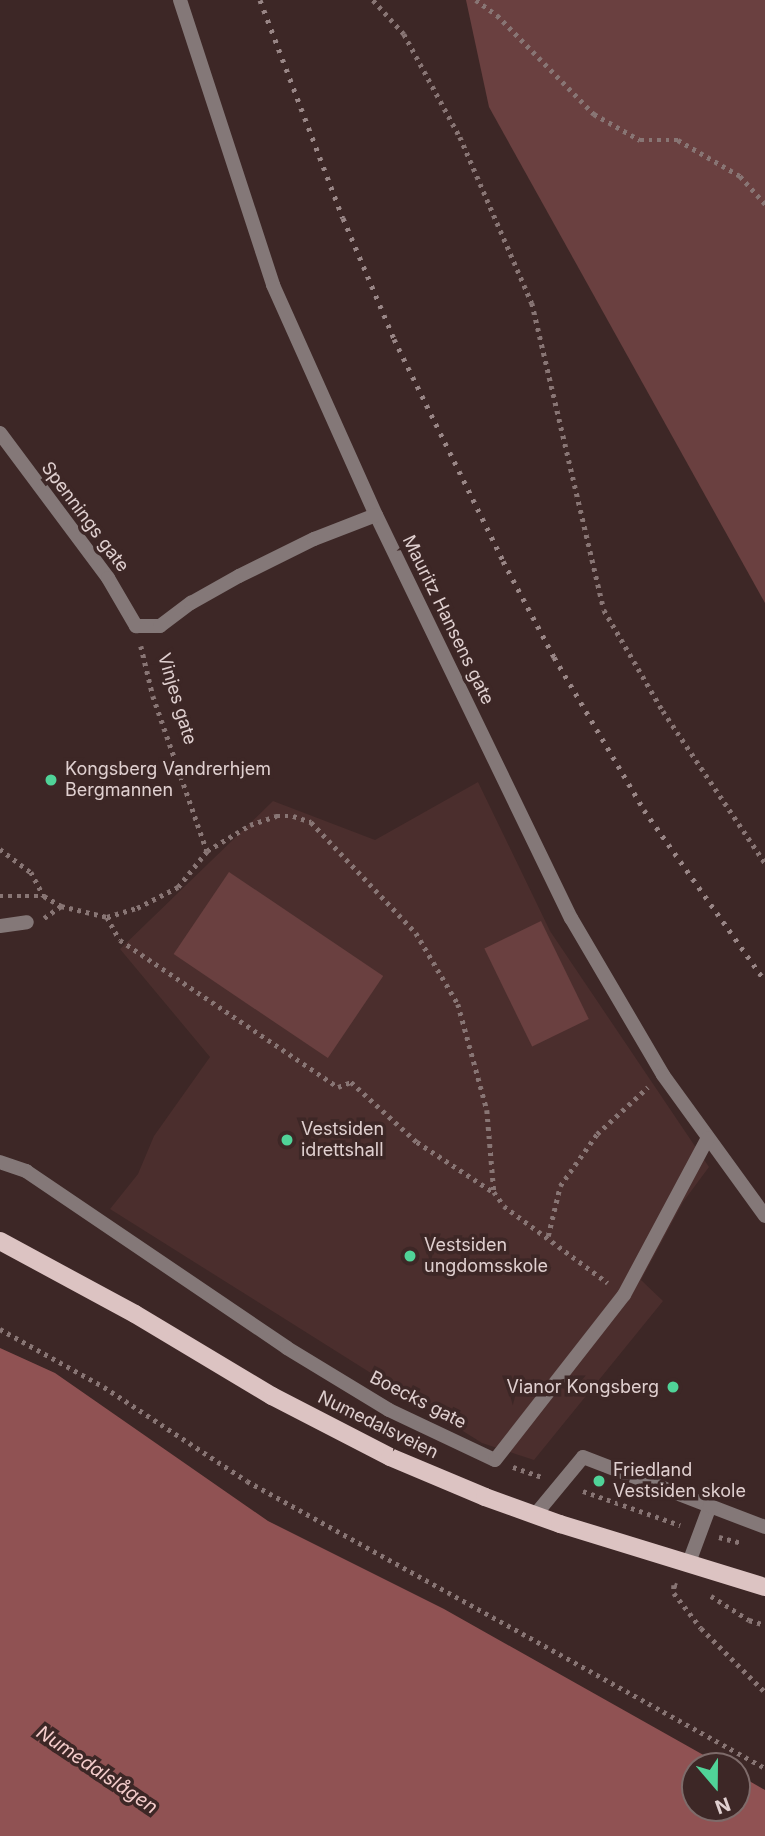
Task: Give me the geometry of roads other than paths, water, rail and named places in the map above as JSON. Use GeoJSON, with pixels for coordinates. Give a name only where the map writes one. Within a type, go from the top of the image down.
{"type":"FeatureCollection","features":[{"type":"Feature","properties":{"kind":"main road","name":"Numedalsveien"},"geometry":{"type":"LineString","coordinates":[[0,1241],[135,1314],[330,1427],[390,1457],[535,1515],[765,1587]]}},
{"type":"Feature","properties":{"kind":"street","name":"Mauritz Hansens gate"},"geometry":{"type":"LineString","coordinates":[[180,0],[273,285],[376,516],[571,918],[663,1075],[765,1216]]}},
{"type":"Feature","properties":{"kind":"street","name":"Spennings gate"},"geometry":{"type":"LineString","coordinates":[[0,433],[108,578],[136,626],[160,626],[191,603],[239,576],[314,539],[376,516]]}},
{"type":"Feature","properties":{"kind":"street"},"geometry":{"type":"LineString","coordinates":[[0,926],[27,922]]}},
{"type":"Feature","properties":{"kind":"street","name":"Boecks gate"},"geometry":{"type":"LineString","coordinates":[[0,1162],[26,1171],[287,1348],[377,1403],[495,1460],[624,1295],[708,1138]]}},
{"type":"Feature","properties":{"kind":"street"},"geometry":{"type":"LineString","coordinates":[[535,1515],[583,1457],[765,1527]]}},
{"type":"Feature","properties":{"kind":"street"},"geometry":{"type":"LineString","coordinates":[[688,1565],[710,1506]]}},
{"type":"Feature","properties":{"kind":"water","name":"Numedalslågen"},"geometry":{"type":"Polygon","coordinates":[[[0,1348],[55,1373],[268,1521],[444,1609],[698,1752],[681,1752],[681,1822],[751,1822],[751,1782],[765,1790],[765,1836],[0,1836],[0,1348]]]}},
{"type":"Feature","properties":{"kind":"railway"},"geometry":{"type":"LineString","coordinates":[[260,0],[343,218],[394,339],[503,561],[554,657],[644,810],[765,981]]}},
{"type":"Feature","properties":{"kind":"place","name":"Kongsberg Vandrerhjem Bergmannen"},"geometry":{"type":"Point","coordinates":[51,780]}},
{"type":"Feature","properties":{"kind":"place","name":"Vestsiden idrettshall"},"geometry":{"type":"Point","coordinates":[287,1140]}},
{"type":"Feature","properties":{"kind":"place","name":"Vestsiden ungdomsskole"},"geometry":{"type":"Point","coordinates":[410,1256]}},
{"type":"Feature","properties":{"kind":"place","name":"Vianor Kongsberg"},"geometry":{"type":"Point","coordinates":[673,1387]}},
{"type":"Feature","properties":{"kind":"place","name":"Friedland Vestsiden skole"},"geometry":{"type":"Point","coordinates":[599,1481]}}]}
